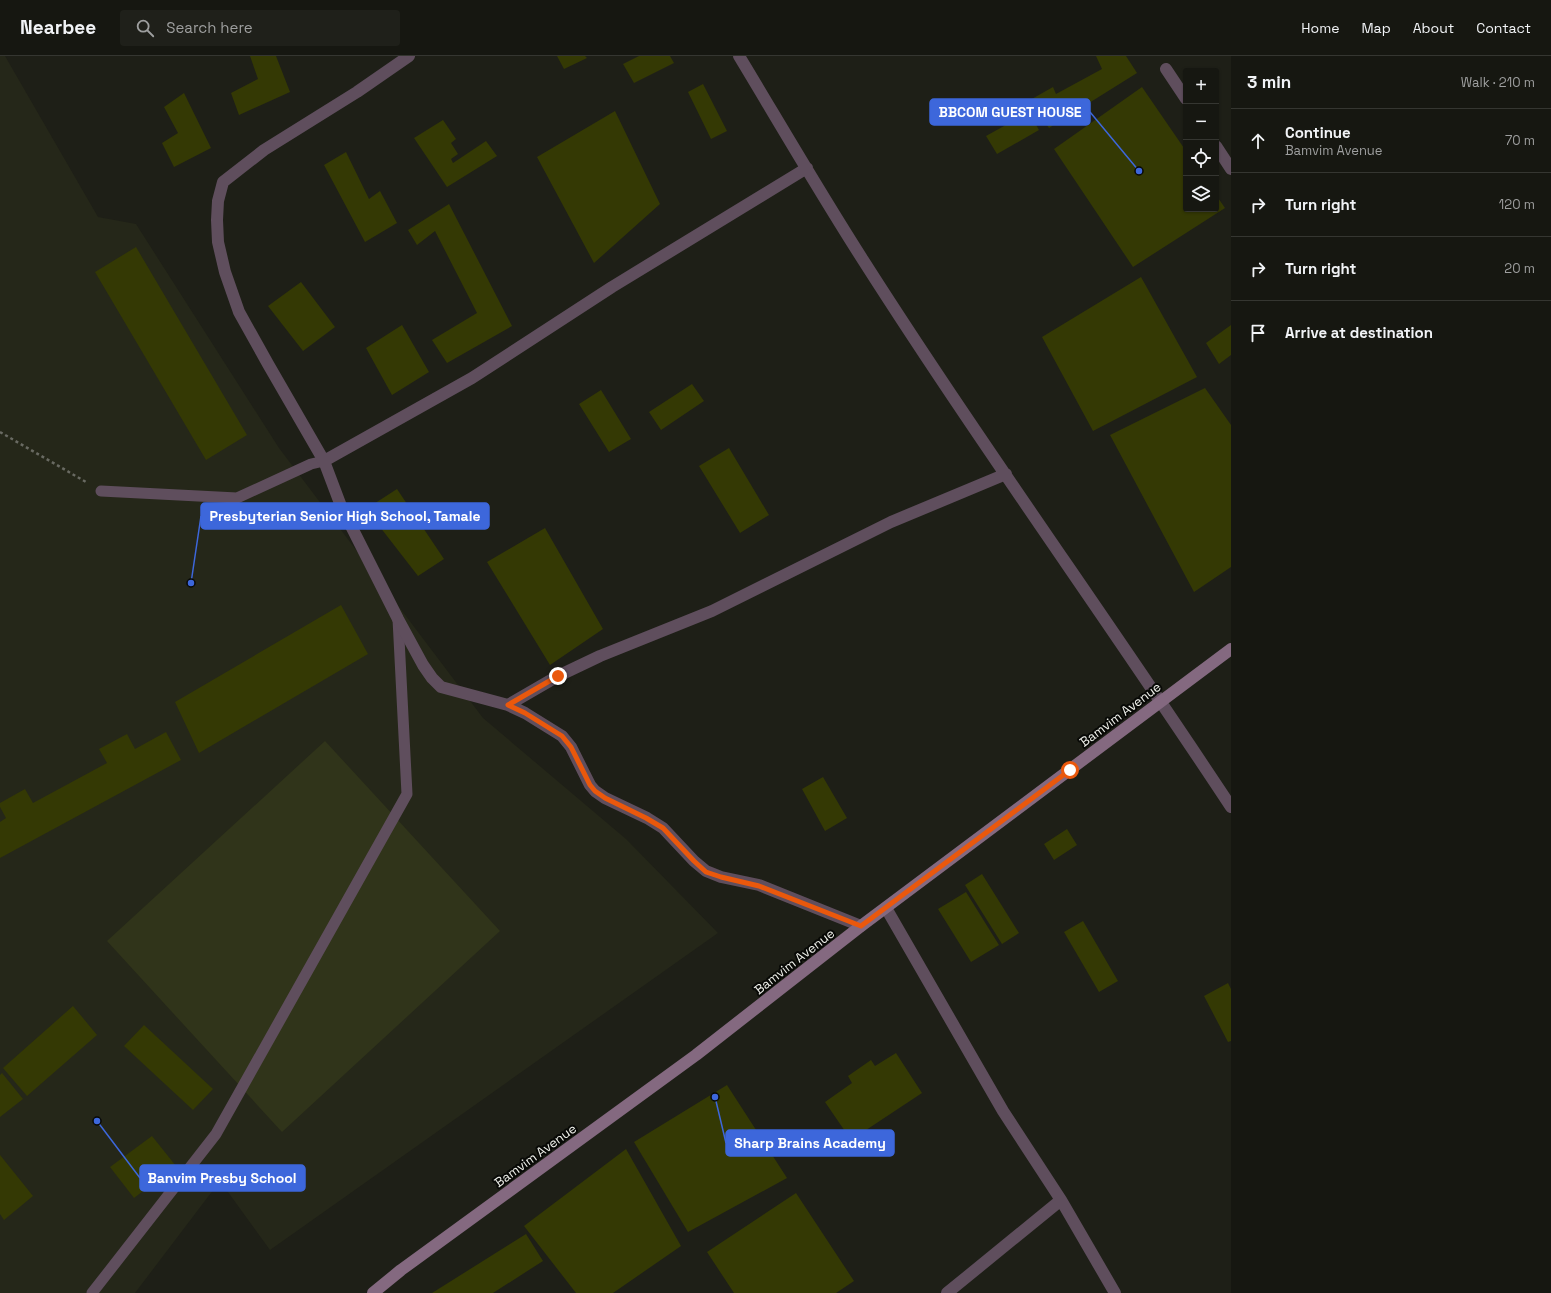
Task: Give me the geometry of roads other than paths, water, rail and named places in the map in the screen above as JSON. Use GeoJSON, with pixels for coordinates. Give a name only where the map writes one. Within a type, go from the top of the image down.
{"type":"FeatureCollection","features":[{"type":"Feature","properties":{"kind":"street"},"geometry":{"type":"LineString","coordinates":[[409,56],[357,92],[264,150],[223,182],[218,201],[216,220],[218,242],[225,272],[240,312],[324,461],[341,506],[398,619],[423,665],[432,678],[441,687],[508,705],[525,713],[562,736],[571,747],[590,785],[595,791],[605,798],[663,828],[706,872],[759,886],[861,926]]}},
{"type":"Feature","properties":{"kind":"street"},"geometry":{"type":"LineString","coordinates":[[739,56],[862,259],[1006,474],[1161,700],[1231,807]]}},
{"type":"Feature","properties":{"kind":"street"},"geometry":{"type":"LineString","coordinates":[[1166,69],[1183,95]]}},
{"type":"Feature","properties":{"kind":"street"},"geometry":{"type":"LineString","coordinates":[[1219,151],[1231,169]]}},
{"type":"Feature","properties":{"kind":"street"},"geometry":{"type":"LineString","coordinates":[[324,461],[472,378],[612,286],[807,168]]}},
{"type":"Feature","properties":{"kind":"street"},"geometry":{"type":"LineString","coordinates":[[508,705],[558,676],[600,656],[712,611],[891,522],[1006,474]]}},
{"type":"Feature","properties":{"kind":"street","name":"Bamvim Avenue"},"geometry":{"type":"LineString","coordinates":[[373,1293],[401,1270],[696,1055],[861,926],[1231,649]]}},
{"type":"Feature","properties":{"kind":"street"},"geometry":{"type":"LineString","coordinates":[[886,908],[1003,1111],[1061,1200],[1115,1293]]}},
{"type":"Feature","properties":{"kind":"street"},"geometry":{"type":"LineString","coordinates":[[947,1293],[1061,1200]]}},
{"type":"Feature","properties":{"kind":"lane"},"geometry":{"type":"LineString","coordinates":[[101,491],[238,498],[311,464],[324,461]]}},
{"type":"Feature","properties":{"kind":"lane"},"geometry":{"type":"LineString","coordinates":[[92,1293],[216,1134],[407,794],[398,619]]}},
{"type":"Feature","properties":{"kind":"place","name":"BBCOM GUEST HOUSE"},"geometry":{"type":"Point","coordinates":[1139,171]}},
{"type":"Feature","properties":{"kind":"place","name":"Presbyterian Senior High School, Tamale"},"geometry":{"type":"Point","coordinates":[191,583]}},
{"type":"Feature","properties":{"kind":"place","name":"Sharp Brains Academy"},"geometry":{"type":"Point","coordinates":[715,1097]}},
{"type":"Feature","properties":{"kind":"place","name":"Banvim Presby School"},"geometry":{"type":"Point","coordinates":[97,1121]}}]}
